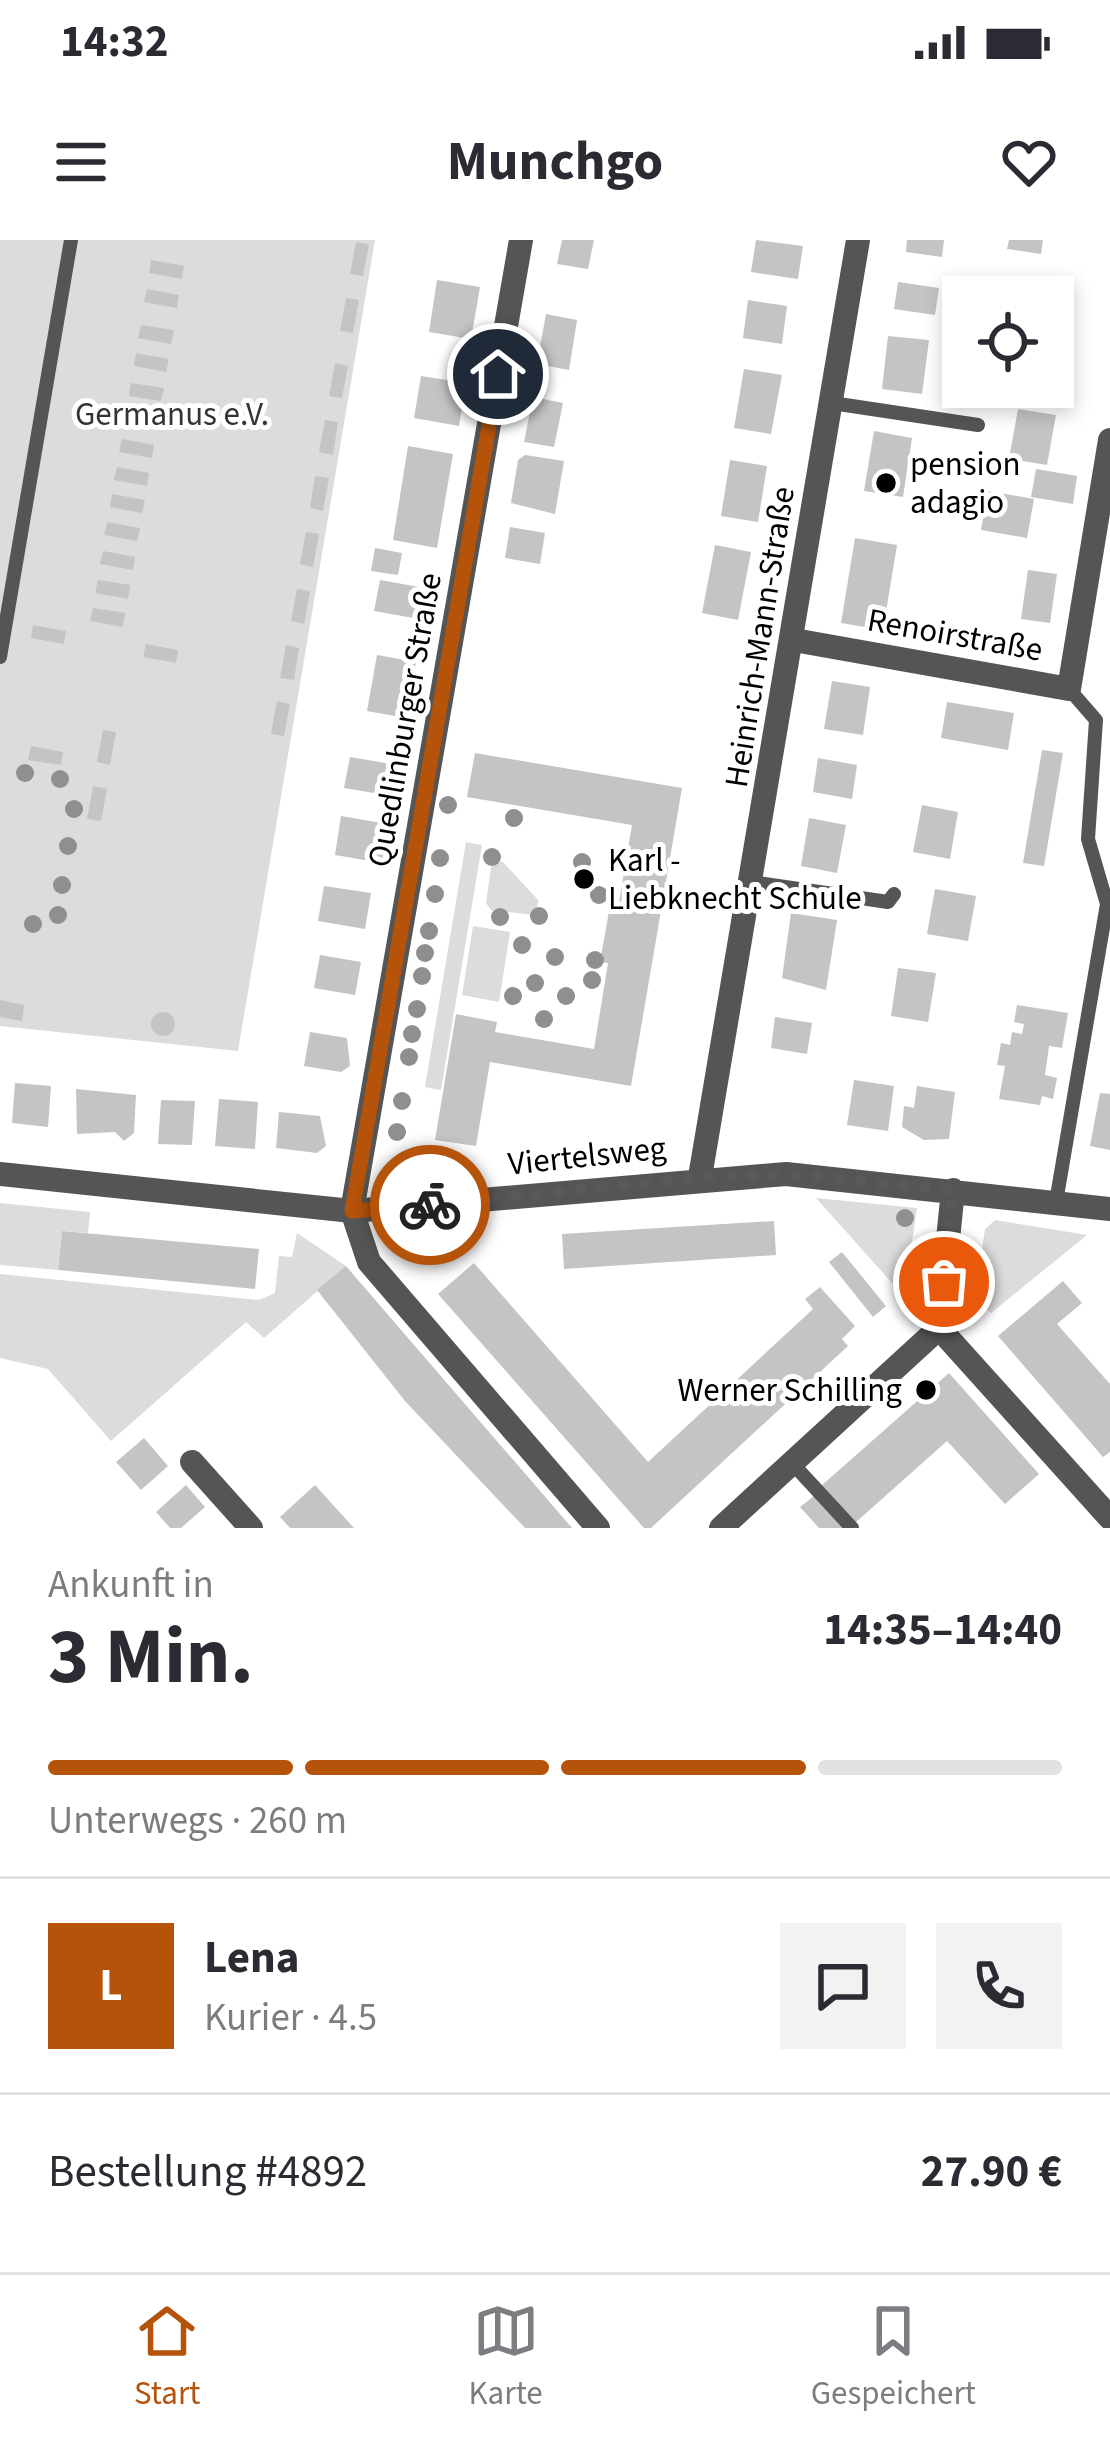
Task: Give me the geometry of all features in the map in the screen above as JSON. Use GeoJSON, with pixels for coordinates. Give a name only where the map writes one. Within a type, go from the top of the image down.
{"type":"FeatureCollection","features":[{"type":"Feature","properties":{"kind":"street","name":"Quedlinburger Straße"},"geometry":{"type":"LineString","coordinates":[[352,1211],[521,240]]}},
{"type":"Feature","properties":{"kind":"street","name":"Heinrich-Mann-Straße"},"geometry":{"type":"LineString","coordinates":[[700,1177],[794,640],[857,240]]}},
{"type":"Feature","properties":{"kind":"street","name":"Renoirstraße"},"geometry":{"type":"LineString","coordinates":[[794,640],[1069,689],[1110,440]]}},
{"type":"Feature","properties":{"kind":"street","name":"Viertelsweg"},"geometry":{"type":"LineString","coordinates":[[0,1174],[352,1211],[700,1177],[786,1174],[1110,1209]]}},
{"type":"Feature","properties":{"kind":"street"},"geometry":{"type":"LineString","coordinates":[[721,1528],[939,1328],[953,1190]]}},
{"type":"Feature","properties":{"kind":"street"},"geometry":{"type":"LineString","coordinates":[[352,1211],[369,1262],[598,1528]]}},
{"type":"Feature","properties":{"kind":"street"},"geometry":{"type":"LineString","coordinates":[[939,1328],[1110,1518]]}},
{"type":"Feature","properties":{"kind":"street"},"geometry":{"type":"LineString","coordinates":[[192,1462],[251,1528]]}},
{"type":"Feature","properties":{"kind":"lane"},"geometry":{"type":"LineString","coordinates":[[0,657],[71,240]]}},
{"type":"Feature","properties":{"kind":"lane"},"geometry":{"type":"LineString","coordinates":[[832,403],[978,425]]}},
{"type":"Feature","properties":{"kind":"lane"},"geometry":{"type":"LineString","coordinates":[[1056,1202],[1107,904],[1088,839],[1096,719],[1069,689]]}},
{"type":"Feature","properties":{"kind":"lane"},"geometry":{"type":"LineString","coordinates":[[752,882],[888,902],[894,894]]}},
{"type":"Feature","properties":{"kind":"lane"},"geometry":{"type":"LineString","coordinates":[[792,1463],[852,1528]]}},
{"type":"Feature","properties":{"kind":"green space","name":"Germanus e.V."},"geometry":{"type":"Polygon","coordinates":[[[0,240],[375,240],[238,1051],[0,1026],[0,240]]]}},
{"type":"Feature","properties":{"kind":"green space"},"geometry":{"type":"Polygon","coordinates":[[[466,842],[482,845],[441,1090],[425,1087],[466,842]]]}},
{"type":"Feature","properties":{"kind":"green space"},"geometry":{"type":"Polygon","coordinates":[[[502,861],[539,901],[534,915],[491,910],[486,903],[491,867],[502,861]]]}},
{"type":"Feature","properties":{"kind":"green space"},"geometry":{"type":"Polygon","coordinates":[[[473,926],[510,932],[499,1002],[462,995],[473,926]]]}},
{"type":"Feature","properties":{"kind":"green space"},"geometry":{"type":"Polygon","coordinates":[[[816,1198],[917,1208],[905,1290],[900,1292],[816,1198]]]}},
{"type":"Feature","properties":{"kind":"green space"},"geometry":{"type":"Polygon","coordinates":[[[0,1203],[90,1212],[88,1233],[62,1231],[58,1270],[0,1265],[0,1203]]]}},
{"type":"Feature","properties":{"kind":"green space"},"geometry":{"type":"Polygon","coordinates":[[[995,1220],[1087,1235],[991,1313],[975,1298],[985,1229],[995,1220]]]}},
{"type":"Feature","properties":{"kind":"green space"},"geometry":{"type":"Polygon","coordinates":[[[297,1233],[346,1266],[264,1338],[246,1322],[111,1441],[48,1369],[0,1358],[0,1274],[259,1300],[275,1293],[279,1256],[292,1257],[297,1233]]]}},
{"type":"Feature","properties":{"kind":"building"},"geometry":{"type":"Polygon","coordinates":[[[562,240],[594,240],[588,269],[557,264],[562,240]]]}},
{"type":"Feature","properties":{"kind":"building"},"geometry":{"type":"Polygon","coordinates":[[[756,240],[803,246],[798,279],[751,272],[756,240]]]}},
{"type":"Feature","properties":{"kind":"building"},"geometry":{"type":"Polygon","coordinates":[[[907,240],[944,240],[942,257],[906,252],[907,240]]]}},
{"type":"Feature","properties":{"kind":"building"},"geometry":{"type":"Polygon","coordinates":[[[1009,240],[1043,240],[1041,254],[1007,249],[1009,240]]]}},
{"type":"Feature","properties":{"kind":"building"},"geometry":{"type":"Polygon","coordinates":[[[356,242],[369,244],[363,276],[350,274],[356,242]]]}},
{"type":"Feature","properties":{"kind":"building"},"geometry":{"type":"Polygon","coordinates":[[[151,260],[184,266],[182,279],[149,273],[151,260]]]}},
{"type":"Feature","properties":{"kind":"building"},"geometry":{"type":"Polygon","coordinates":[[[437,280],[480,287],[471,339],[429,332],[437,280]]]}},
{"type":"Feature","properties":{"kind":"building"},"geometry":{"type":"Polygon","coordinates":[[[898,282],[939,288],[935,315],[894,309],[898,282]]]}},
{"type":"Feature","properties":{"kind":"building"},"geometry":{"type":"Polygon","coordinates":[[[147,289],[179,295],[177,308],[144,302],[147,289]]]}},
{"type":"Feature","properties":{"kind":"building"},"geometry":{"type":"Polygon","coordinates":[[[346,298],[359,300],[353,333],[340,331],[346,298]]]}},
{"type":"Feature","properties":{"kind":"building"},"geometry":{"type":"Polygon","coordinates":[[[748,300],[787,306],[782,344],[743,338],[748,300]]]}},
{"type":"Feature","properties":{"kind":"building"},"geometry":{"type":"Polygon","coordinates":[[[546,314],[577,320],[569,370],[537,364],[546,314]]]}},
{"type":"Feature","properties":{"kind":"building"},"geometry":{"type":"Polygon","coordinates":[[[141,325],[174,330],[171,344],[138,338],[141,325]]]}},
{"type":"Feature","properties":{"kind":"building"},"geometry":{"type":"Polygon","coordinates":[[[888,336],[929,340],[922,394],[882,389],[888,336]]]}},
{"type":"Feature","properties":{"kind":"building"},"geometry":{"type":"Polygon","coordinates":[[[136,353],[169,359],[166,372],[134,366],[136,353]]]}},
{"type":"Feature","properties":{"kind":"building"},"geometry":{"type":"Polygon","coordinates":[[[335,363],[348,366],[342,398],[329,396],[335,363]]]}},
{"type":"Feature","properties":{"kind":"building"},"geometry":{"type":"Polygon","coordinates":[[[744,369],[782,375],[771,434],[734,428],[744,369]]]}},
{"type":"Feature","properties":{"kind":"building"},"geometry":{"type":"Polygon","coordinates":[[[421,376],[466,383],[459,426],[414,418],[421,376]]]}},
{"type":"Feature","properties":{"kind":"building"},"geometry":{"type":"Polygon","coordinates":[[[131,383],[164,388],[161,401],[129,396],[131,383]]]}},
{"type":"Feature","properties":{"kind":"building"},"geometry":{"type":"Polygon","coordinates":[[[533,397],[563,403],[554,447],[524,442],[533,397]]]}},
{"type":"Feature","properties":{"kind":"building"},"geometry":{"type":"Polygon","coordinates":[[[1018,409],[1056,415],[1047,465],[1009,459],[1018,409]]]}},
{"type":"Feature","properties":{"kind":"building"},"geometry":{"type":"Polygon","coordinates":[[[126,410],[159,415],[157,429],[124,423],[126,410]]]}},
{"type":"Feature","properties":{"kind":"building"},"geometry":{"type":"Polygon","coordinates":[[[325,420],[338,422],[333,455],[319,452],[325,420]]]}},
{"type":"Feature","properties":{"kind":"building"},"geometry":{"type":"Polygon","coordinates":[[[874,431],[912,438],[903,497],[864,491],[874,431]]]}},
{"type":"Feature","properties":{"kind":"building"},"geometry":{"type":"Polygon","coordinates":[[[122,439],[154,445],[152,458],[119,452],[122,439]]]}},
{"type":"Feature","properties":{"kind":"building"},"geometry":{"type":"Polygon","coordinates":[[[408,446],[453,454],[437,548],[393,540],[408,446]]]}},
{"type":"Feature","properties":{"kind":"building"},"geometry":{"type":"Polygon","coordinates":[[[525,455],[564,461],[555,514],[511,503],[518,460],[525,455]]]}},
{"type":"Feature","properties":{"kind":"building"},"geometry":{"type":"Polygon","coordinates":[[[730,460],[767,466],[758,522],[721,516],[730,460]]]}},
{"type":"Feature","properties":{"kind":"building"},"geometry":{"type":"Polygon","coordinates":[[[117,467],[149,473],[147,486],[114,480],[117,467]]]}},
{"type":"Feature","properties":{"kind":"building"},"geometry":{"type":"Polygon","coordinates":[[[1036,469],[1077,476],[1073,504],[1031,497],[1036,469]]]}},
{"type":"Feature","properties":{"kind":"building"},"geometry":{"type":"Polygon","coordinates":[[[315,476],[329,478],[323,511],[310,508],[315,476]]]}},
{"type":"Feature","properties":{"kind":"building"},"geometry":{"type":"Polygon","coordinates":[[[988,491],[1034,499],[1027,538],[981,530],[988,491]]]}},
{"type":"Feature","properties":{"kind":"building"},"geometry":{"type":"Polygon","coordinates":[[[112,494],[145,500],[142,513],[110,507],[112,494]]]}},
{"type":"Feature","properties":{"kind":"building"},"geometry":{"type":"Polygon","coordinates":[[[107,522],[140,528],[137,541],[104,535],[107,522]]]}},
{"type":"Feature","properties":{"kind":"building"},"geometry":{"type":"Polygon","coordinates":[[[510,527],[545,533],[540,564],[505,558],[510,527]]]}},
{"type":"Feature","properties":{"kind":"building"},"geometry":{"type":"Polygon","coordinates":[[[306,532],[319,534],[313,567],[300,564],[306,532]]]}},
{"type":"Feature","properties":{"kind":"building"},"geometry":{"type":"Polygon","coordinates":[[[855,538],[897,545],[883,630],[841,623],[855,538]]]}},
{"type":"Feature","properties":{"kind":"building"},"geometry":{"type":"Polygon","coordinates":[[[715,545],[751,552],[738,620],[702,613],[715,545]]]}},
{"type":"Feature","properties":{"kind":"building"},"geometry":{"type":"Polygon","coordinates":[[[375,548],[402,553],[398,575],[371,571],[375,548]]]}},
{"type":"Feature","properties":{"kind":"building"},"geometry":{"type":"Polygon","coordinates":[[[103,551],[135,557],[133,570],[100,564],[103,551]]]}},
{"type":"Feature","properties":{"kind":"building"},"geometry":{"type":"Polygon","coordinates":[[[1028,570],[1057,574],[1050,623],[1021,619],[1028,570]]]}},
{"type":"Feature","properties":{"kind":"building"},"geometry":{"type":"Polygon","coordinates":[[[98,580],[130,585],[128,599],[95,593],[98,580]]]}},
{"type":"Feature","properties":{"kind":"building"},"geometry":{"type":"Polygon","coordinates":[[[380,580],[425,588],[419,619],[374,611],[380,580]]]}},
{"type":"Feature","properties":{"kind":"building"},"geometry":{"type":"Polygon","coordinates":[[[297,589],[310,591],[304,624],[291,621],[297,589]]]}},
{"type":"Feature","properties":{"kind":"building"},"geometry":{"type":"Polygon","coordinates":[[[93,608],[125,613],[123,627],[90,621],[93,608]]]}},
{"type":"Feature","properties":{"kind":"building"},"geometry":{"type":"Polygon","coordinates":[[[33,625],[66,631],[64,644],[31,638],[33,625]]]}},
{"type":"Feature","properties":{"kind":"building"},"geometry":{"type":"Polygon","coordinates":[[[146,644],[178,650],[176,663],[143,657],[146,644]]]}},
{"type":"Feature","properties":{"kind":"building"},"geometry":{"type":"Polygon","coordinates":[[[286,645],[299,648],[294,680],[280,678],[286,645]]]}},
{"type":"Feature","properties":{"kind":"building"},"geometry":{"type":"Polygon","coordinates":[[[377,655],[416,662],[406,718],[367,711],[377,655]]]}},
{"type":"Feature","properties":{"kind":"building"},"geometry":{"type":"Polygon","coordinates":[[[832,681],[870,687],[863,735],[824,729],[832,681]]]}},
{"type":"Feature","properties":{"kind":"building"},"geometry":{"type":"Polygon","coordinates":[[[277,701],[290,704],[284,736],[271,734],[277,701]]]}},
{"type":"Feature","properties":{"kind":"building"},"geometry":{"type":"Polygon","coordinates":[[[947,702],[1014,713],[1008,750],[941,738],[947,702]]]}},
{"type":"Feature","properties":{"kind":"building"},"geometry":{"type":"Polygon","coordinates":[[[103,730],[116,732],[110,765],[97,762],[103,730]]]}},
{"type":"Feature","properties":{"kind":"building"},"geometry":{"type":"Polygon","coordinates":[[[31,746],[63,752],[61,765],[28,760],[31,746]]]}},
{"type":"Feature","properties":{"kind":"building"},"geometry":{"type":"Polygon","coordinates":[[[1042,750],[1063,753],[1044,866],[1023,863],[1042,750]]]}},
{"type":"Feature","properties":{"kind":"building"},"geometry":{"type":"Polygon","coordinates":[[[475,753],[682,788],[631,1086],[490,1062],[476,1146],[435,1140],[456,1014],[497,1022],[495,1032],[594,1049],[608,963],[600,962],[611,900],[619,902],[632,825],[467,797],[475,753]]]}},
{"type":"Feature","properties":{"kind":"building"},"geometry":{"type":"Polygon","coordinates":[[[350,757],[397,765],[392,796],[344,788],[350,757]]]}},
{"type":"Feature","properties":{"kind":"building"},"geometry":{"type":"Polygon","coordinates":[[[818,758],[857,765],[852,799],[813,792],[818,758]]]}},
{"type":"Feature","properties":{"kind":"building"},"geometry":{"type":"Polygon","coordinates":[[[93,786],[107,789],[101,821],[87,819],[93,786]]]}},
{"type":"Feature","properties":{"kind":"building"},"geometry":{"type":"Polygon","coordinates":[[[922,805],[958,812],[950,859],[913,852],[922,805]]]}},
{"type":"Feature","properties":{"kind":"building"},"geometry":{"type":"Polygon","coordinates":[[[341,816],[388,824],[382,863],[335,855],[341,816]]]}},
{"type":"Feature","properties":{"kind":"building"},"geometry":{"type":"Polygon","coordinates":[[[809,818],[846,825],[837,873],[801,866],[809,818]]]}},
{"type":"Feature","properties":{"kind":"building"},"geometry":{"type":"Polygon","coordinates":[[[324,886],[371,893],[365,929],[318,921],[324,886]]]}},
{"type":"Feature","properties":{"kind":"building"},"geometry":{"type":"Polygon","coordinates":[[[935,889],[976,896],[968,941],[927,934],[935,889]]]}},
{"type":"Feature","properties":{"kind":"building"},"geometry":{"type":"Polygon","coordinates":[[[791,913],[837,920],[826,990],[782,978],[791,913]]]}},
{"type":"Feature","properties":{"kind":"building"},"geometry":{"type":"Polygon","coordinates":[[[320,955],[361,962],[355,995],[314,988],[320,955]]]}},
{"type":"Feature","properties":{"kind":"building"},"geometry":{"type":"Polygon","coordinates":[[[898,968],[936,973],[928,1022],[891,1016],[898,968]]]}},
{"type":"Feature","properties":{"kind":"building"},"geometry":{"type":"Polygon","coordinates":[[[0,1000],[24,1005],[22,1021],[0,1017],[0,1000]]]}},
{"type":"Feature","properties":{"kind":"building"},"geometry":{"type":"Polygon","coordinates":[[[1017,1005],[1068,1013],[1062,1048],[1049,1046],[1045,1075],[1057,1078],[1053,1099],[1042,1096],[1040,1105],[999,1099],[1005,1066],[997,1065],[1001,1043],[1010,1045],[1012,1032],[1022,1034],[1024,1024],[1014,1022],[1017,1005]]]}},
{"type":"Feature","properties":{"kind":"building"},"geometry":{"type":"Polygon","coordinates":[[[163,1012],[175,1024],[163,1036],[151,1024],[163,1012]]]}},
{"type":"Feature","properties":{"kind":"building"},"geometry":{"type":"Polygon","coordinates":[[[775,1017],[812,1023],[807,1054],[771,1048],[775,1017]]]}},
{"type":"Feature","properties":{"kind":"building"},"geometry":{"type":"Polygon","coordinates":[[[310,1032],[347,1038],[350,1066],[341,1072],[304,1066],[310,1032]]]}},
{"type":"Feature","properties":{"kind":"building"},"geometry":{"type":"Polygon","coordinates":[[[854,1080],[894,1086],[888,1131],[847,1125],[854,1080]]]}},
{"type":"Feature","properties":{"kind":"building"},"geometry":{"type":"Polygon","coordinates":[[[15,1083],[51,1086],[48,1127],[12,1123],[15,1083]]]}},
{"type":"Feature","properties":{"kind":"building"},"geometry":{"type":"Polygon","coordinates":[[[917,1086],[955,1092],[949,1139],[924,1140],[902,1127],[904,1106],[914,1108],[917,1086]]]}},
{"type":"Feature","properties":{"kind":"building"},"geometry":{"type":"Polygon","coordinates":[[[76,1089],[136,1095],[134,1133],[124,1141],[115,1132],[77,1134],[76,1089]]]}},
{"type":"Feature","properties":{"kind":"building"},"geometry":{"type":"Polygon","coordinates":[[[1100,1093],[1110,1094],[1110,1150],[1090,1146],[1100,1093]]]}},
{"type":"Feature","properties":{"kind":"building"},"geometry":{"type":"Polygon","coordinates":[[[219,1099],[258,1102],[255,1149],[215,1146],[219,1099]]]}},
{"type":"Feature","properties":{"kind":"building"},"geometry":{"type":"Polygon","coordinates":[[[161,1100],[195,1101],[192,1145],[158,1144],[161,1100]]]}},
{"type":"Feature","properties":{"kind":"building"},"geometry":{"type":"Polygon","coordinates":[[[279,1112],[320,1116],[326,1146],[317,1153],[276,1148],[279,1112]]]}},
{"type":"Feature","properties":{"kind":"building"},"geometry":{"type":"Polygon","coordinates":[[[774,1221],[776,1255],[564,1269],[562,1234],[774,1221]]]}},
{"type":"Feature","properties":{"kind":"building"},"geometry":{"type":"Polygon","coordinates":[[[62,1231],[259,1249],[255,1289],[58,1270],[62,1231]]]}},
{"type":"Feature","properties":{"kind":"building"},"geometry":{"type":"Polygon","coordinates":[[[842,1252],[886,1306],[873,1317],[829,1262],[842,1252]]]}},
{"type":"Feature","properties":{"kind":"building"},"geometry":{"type":"Polygon","coordinates":[[[474,1263],[648,1462],[813,1309],[805,1299],[820,1287],[855,1326],[842,1339],[848,1346],[651,1528],[644,1528],[438,1294],[474,1263]]]}},
{"type":"Feature","properties":{"kind":"building"},"geometry":{"type":"Polygon","coordinates":[[[346,1266],[572,1528],[525,1528],[405,1401],[317,1290],[346,1266]]]}},
{"type":"Feature","properties":{"kind":"building"},"geometry":{"type":"Polygon","coordinates":[[[1063,1281],[1082,1303],[1057,1324],[1110,1384],[1110,1452],[1103,1457],[998,1336],[1063,1281]]]}},
{"type":"Feature","properties":{"kind":"building"},"geometry":{"type":"Polygon","coordinates":[[[949,1373],[1039,1474],[1005,1504],[947,1441],[855,1523],[821,1486],[949,1373]]]}},
{"type":"Feature","properties":{"kind":"building"},"geometry":{"type":"Polygon","coordinates":[[[144,1438],[168,1466],[141,1490],[116,1462],[144,1438]]]}},
{"type":"Feature","properties":{"kind":"building"},"geometry":{"type":"Polygon","coordinates":[[[186,1485],[205,1507],[181,1528],[170,1528],[156,1512],[186,1485]]]}},
{"type":"Feature","properties":{"kind":"building"},"geometry":{"type":"Polygon","coordinates":[[[315,1485],[354,1528],[290,1528],[280,1517],[315,1485]]]}},
{"type":"Feature","properties":{"kind":"building"},"geometry":{"type":"Polygon","coordinates":[[[814,1496],[843,1528],[819,1528],[800,1507],[814,1496]]]}},
{"type":"Feature","properties":{"kind":"way so far"},"geometry":{"type":"LineString","coordinates":[[430,1205],[700,1177],[786,1174],[953,1190],[944,1282]]}},
{"type":"Feature","properties":{"kind":"place","name":"pension adagio"},"geometry":{"type":"Point","coordinates":[886,483]}},
{"type":"Feature","properties":{"kind":"place","name":"Karl - Liebknecht Schule"},"geometry":{"type":"Point","coordinates":[584,879]}},
{"type":"Feature","properties":{"kind":"place","name":"Werner Schilling"},"geometry":{"type":"Point","coordinates":[926,1390]}},
{"type":"Feature","properties":{"kind":"route"},"geometry":{"type":"LineString","coordinates":[[430,1205],[352,1211],[498,374]]}}]}
